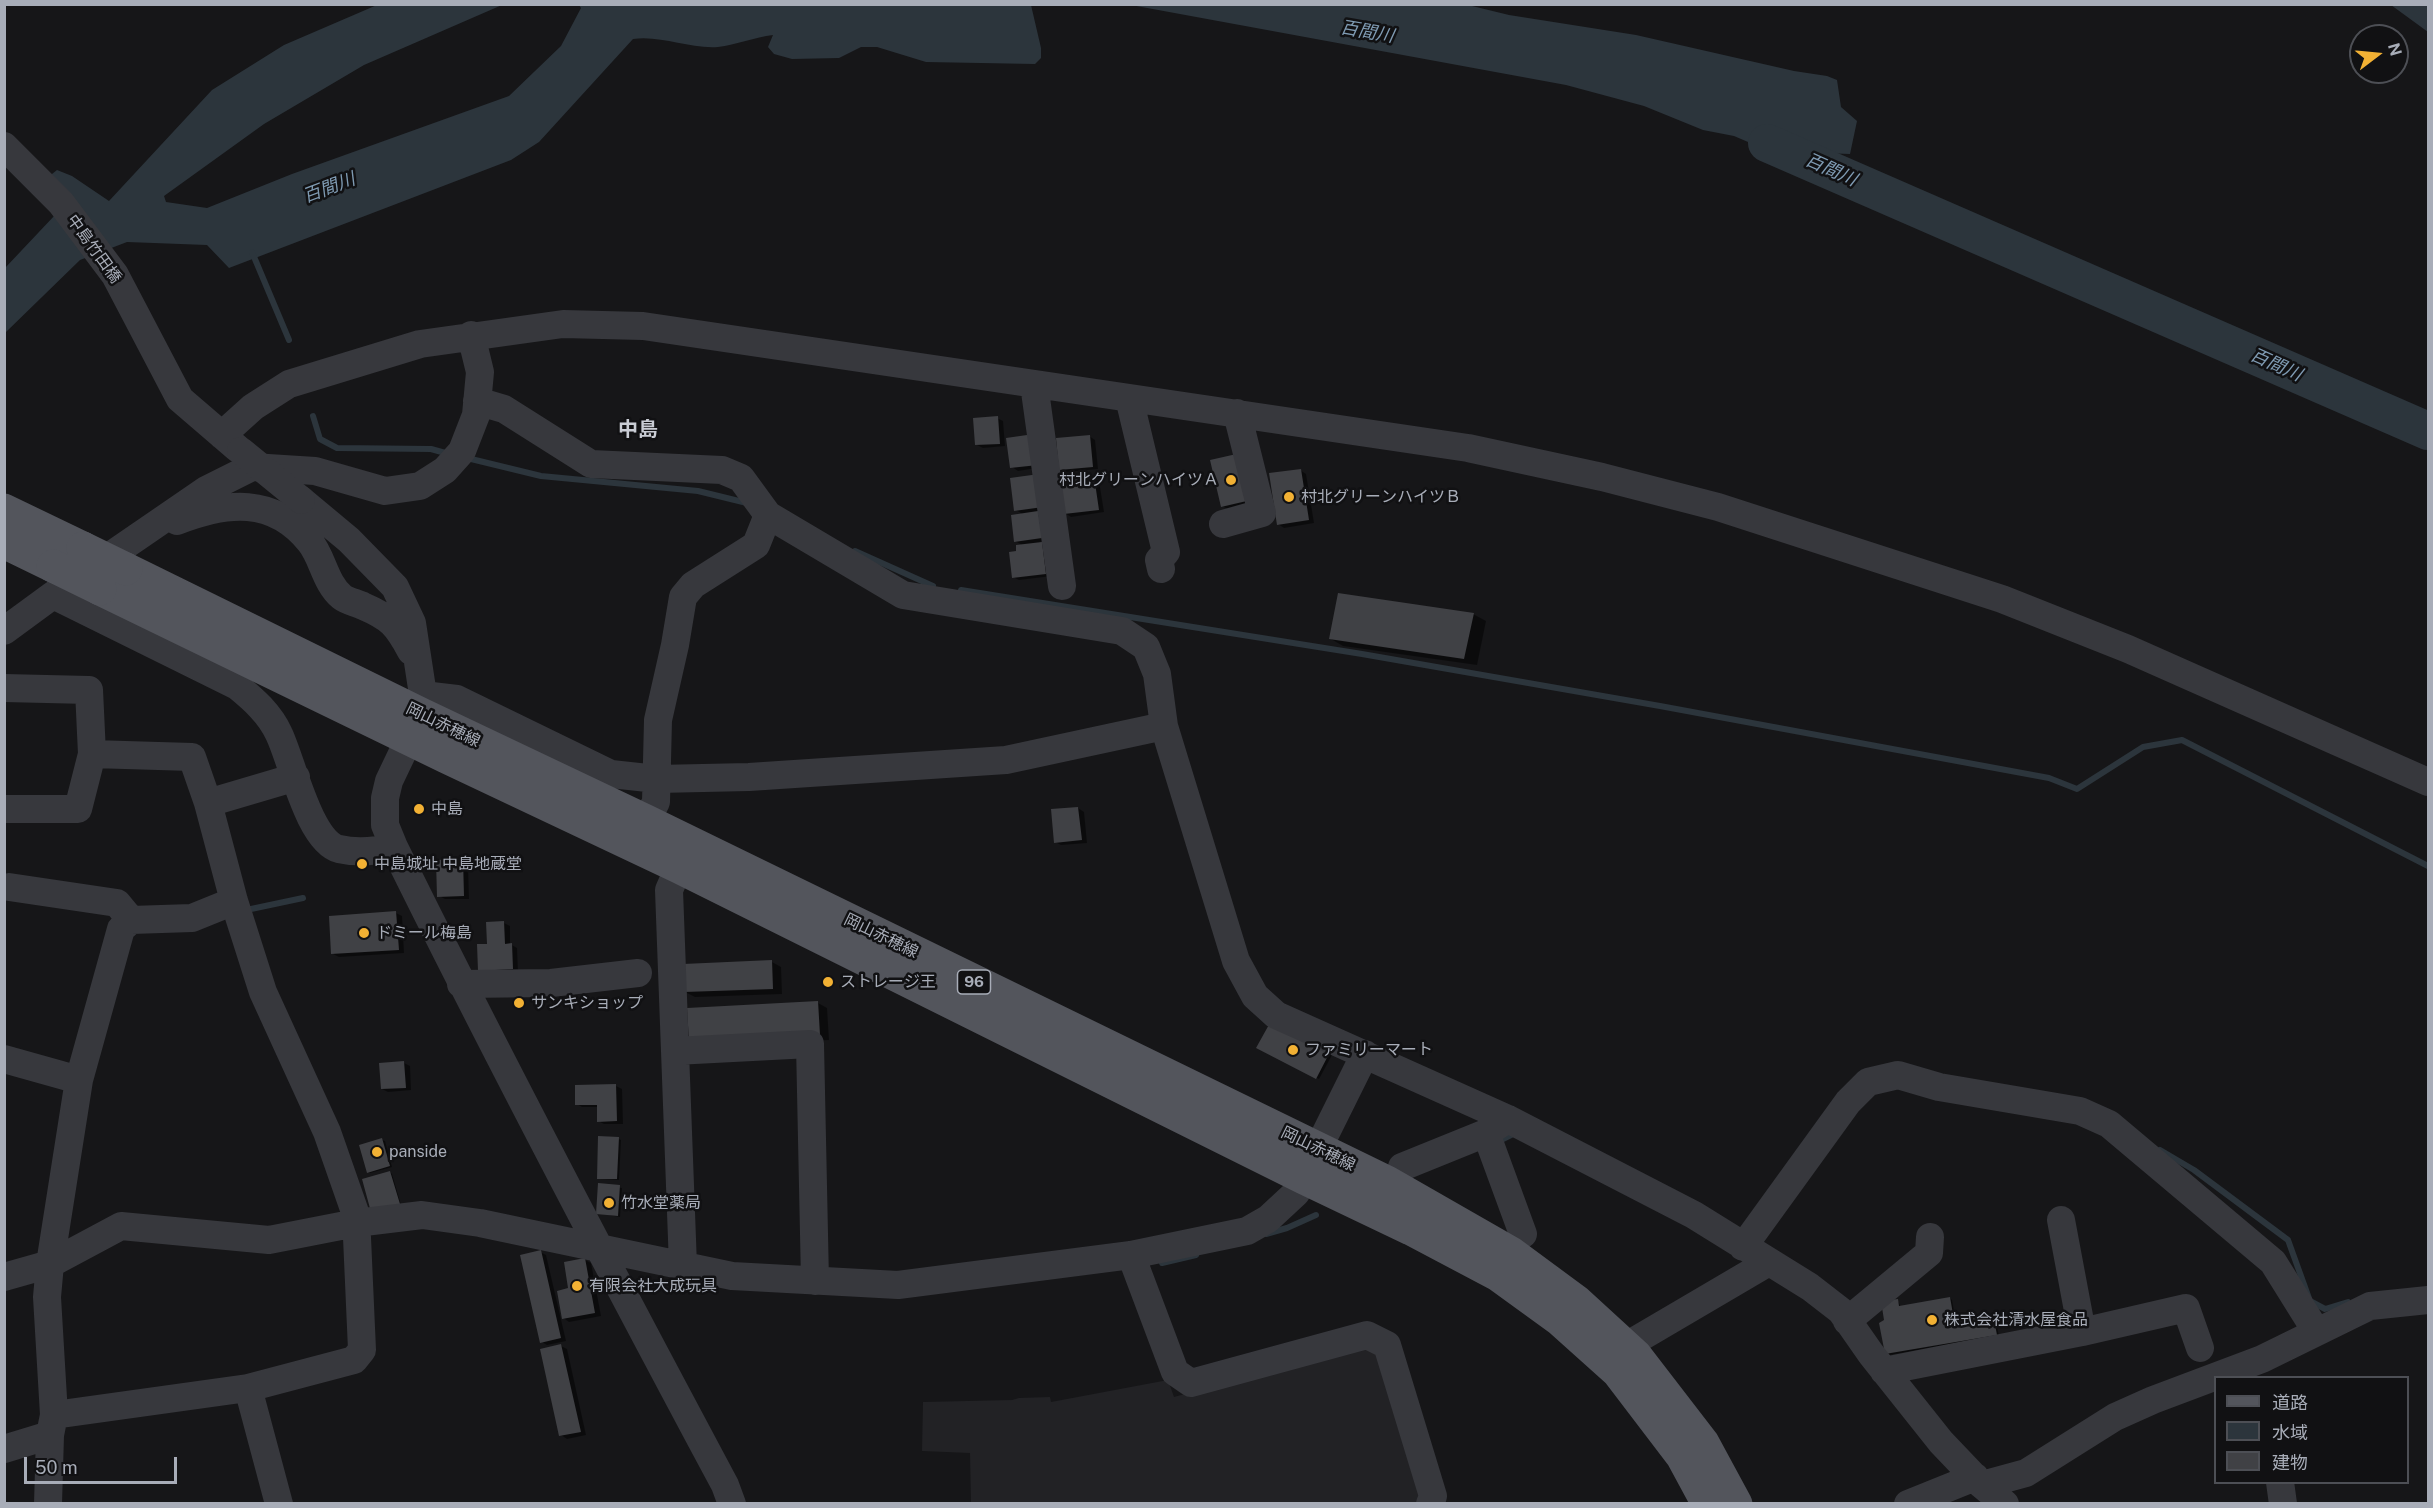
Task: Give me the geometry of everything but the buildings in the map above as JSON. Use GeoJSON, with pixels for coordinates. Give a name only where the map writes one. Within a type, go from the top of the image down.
{"type":"FeatureCollection","features":[{"type":"Feature","properties":{"kind":"main road","name":"岡山赤穂線"},"geometry":{"type":"LineString","coordinates":[[6,522],[83,548],[418,716],[646,821],[1311,1164],[1411,1229],[1498,1275],[1560,1320],[1618,1372],[1682,1456],[1708,1503]]}},
{"type":"Feature","properties":{"kind":"main road","name":"岡山赤穂線"},"geometry":{"type":"LineString","coordinates":[[6,522],[53,580],[100,589],[418,716],[679,867],[1311,1164],[1387,1182],[1511,1253],[1576,1301],[1626,1346],[1703,1443],[1736,1503]]}},
{"type":"Feature","properties":{"kind":"street","name":"中島竹田橋"},"geometry":{"type":"LineString","coordinates":[[4,146],[61,203],[115,275],[180,399],[231,443]]}},
{"type":"Feature","properties":{"kind":"street"},"geometry":{"type":"LineString","coordinates":[[725,1502],[597,1246],[461,984],[385,825],[385,798],[389,781],[418,716],[419,666],[412,623],[395,587],[349,540],[231,443],[253,407],[288,384],[420,344],[471,335],[563,324],[644,327],[1468,448],[1602,477],[1718,507],[2012,603],[2128,649],[2428,782]]}},
{"type":"Feature","properties":{"kind":"street"},"geometry":{"type":"LineString","coordinates":[[142,535],[206,490],[252,467],[315,471],[385,491],[420,486],[445,470],[462,451],[477,408],[480,372],[471,335]]}},
{"type":"Feature","properties":{"kind":"street"},"geometry":{"type":"LineString","coordinates":[[1034,384],[1062,586]]}},
{"type":"Feature","properties":{"kind":"street"},"geometry":{"type":"LineString","coordinates":[[1129,398],[1166,552],[1159,560],[1161,569]]}},
{"type":"Feature","properties":{"kind":"street"},"geometry":{"type":"LineString","coordinates":[[477,408],[504,409],[591,464],[722,470],[741,477],[768,515],[903,595],[1122,630],[1146,647],[1157,674],[1164,726],[1236,961],[1255,996],[1276,1015],[1365,1054],[1503,1133],[1694,1215],[1810,1287],[1840,1311],[1941,1442],[1966,1488],[2005,1503]]}},
{"type":"Feature","properties":{"kind":"street"},"geometry":{"type":"LineString","coordinates":[[1223,524],[1262,513],[1237,413]]}},
{"type":"Feature","properties":{"kind":"street"},"geometry":{"type":"LineString","coordinates":[[4,631],[53,580],[142,535],[205,510],[253,506],[291,524],[311,542],[331,583],[342,597],[381,614],[399,628],[419,666]]}},
{"type":"Feature","properties":{"kind":"street"},"geometry":{"type":"LineString","coordinates":[[646,821],[656,801],[658,720],[683,597],[693,585],[756,545],[768,515]]}},
{"type":"Feature","properties":{"kind":"street"},"geometry":{"type":"LineString","coordinates":[[53,580],[237,686],[256,701],[279,731],[309,815],[321,836],[337,849],[380,851],[394,848]]}},
{"type":"Feature","properties":{"kind":"street"},"geometry":{"type":"LineString","coordinates":[[4,688],[89,690],[92,754],[78,809],[4,809]]}},
{"type":"Feature","properties":{"kind":"street"},"geometry":{"type":"LineString","coordinates":[[418,716],[457,699],[611,774],[657,779],[749,777],[1006,760],[1164,726]]}},
{"type":"Feature","properties":{"kind":"street"},"geometry":{"type":"LineString","coordinates":[[4,1449],[52,1425],[248,1388],[354,1360],[362,1350],[356,1215],[327,1132],[263,992],[234,901],[208,803],[192,757],[92,754]]}},
{"type":"Feature","properties":{"kind":"street"},"geometry":{"type":"LineString","coordinates":[[2400,770],[2428,800]]}},
{"type":"Feature","properties":{"kind":"street"},"geometry":{"type":"LineString","coordinates":[[208,803],[296,777]]}},
{"type":"Feature","properties":{"kind":"street"},"geometry":{"type":"LineString","coordinates":[[679,867],[669,890],[683,1266]]}},
{"type":"Feature","properties":{"kind":"street"},"geometry":{"type":"LineString","coordinates":[[9,887],[117,903],[131,920]]}},
{"type":"Feature","properties":{"kind":"street"},"geometry":{"type":"LineString","coordinates":[[48,1503],[52,1425],[47,1297],[50,1264],[79,1080],[121,929],[131,920],[192,918],[234,901]]}},
{"type":"Feature","properties":{"kind":"street"},"geometry":{"type":"LineString","coordinates":[[461,984],[551,983],[638,973]]}},
{"type":"Feature","properties":{"kind":"street"},"geometry":{"type":"LineString","coordinates":[[675,1051],[810,1044],[815,1281]]}},
{"type":"Feature","properties":{"kind":"street"},"geometry":{"type":"LineString","coordinates":[[4,1277],[50,1264],[120,1226],[269,1240],[356,1223],[422,1215],[480,1223],[578,1245],[597,1246],[732,1276],[815,1281],[898,1285],[1131,1255],[1247,1231],[1268,1219],[1296,1193],[1365,1054]]}},
{"type":"Feature","properties":{"kind":"street"},"geometry":{"type":"LineString","coordinates":[[4,1059],[79,1080]]}},
{"type":"Feature","properties":{"kind":"street"},"geometry":{"type":"LineString","coordinates":[[1743,1247],[1848,1102],[1868,1082],[1898,1075],[1939,1087],[2079,1111],[2109,1124],[2273,1262],[2316,1331]]}},
{"type":"Feature","properties":{"kind":"street"},"geometry":{"type":"LineString","coordinates":[[1402,1167],[1503,1133]]}},
{"type":"Feature","properties":{"kind":"street"},"geometry":{"type":"LineString","coordinates":[[1503,1133],[1523,1234]]}},
{"type":"Feature","properties":{"kind":"street"},"geometry":{"type":"LineString","coordinates":[[2061,1220],[2082,1332]]}},
{"type":"Feature","properties":{"kind":"street"},"geometry":{"type":"LineString","coordinates":[[1847,1321],[1929,1253],[1930,1237]]}},
{"type":"Feature","properties":{"kind":"street"},"geometry":{"type":"LineString","coordinates":[[1131,1255],[1175,1372],[1191,1383],[1367,1335],[1387,1345],[1432,1496],[1430,1503]]}},
{"type":"Feature","properties":{"kind":"street"},"geometry":{"type":"LineString","coordinates":[[1626,1346],[1769,1262]]}},
{"type":"Feature","properties":{"kind":"street"},"geometry":{"type":"LineString","coordinates":[[2236,1376],[2263,1368],[2316,1331],[2370,1306],[2428,1300]]}},
{"type":"Feature","properties":{"kind":"street"},"geometry":{"type":"LineString","coordinates":[[1884,1371],[2082,1332],[2186,1308],[2200,1348]]}},
{"type":"Feature","properties":{"kind":"street"},"geometry":{"type":"LineString","coordinates":[[1908,1503],[2026,1473],[2115,1417],[2143,1404],[2214,1383]]}},
{"type":"Feature","properties":{"kind":"street"},"geometry":{"type":"LineString","coordinates":[[248,1388],[279,1503]]}},
{"type":"Feature","properties":{"kind":"street"},"geometry":{"type":"LineString","coordinates":[[2280,1484],[2283,1503]]}},
{"type":"Feature","properties":{"kind":"shaded area"},"geometry":{"type":"Polygon","coordinates":[[[1368,1344],[1379,1354],[1423,1494],[1420,1504],[971,1503],[970,1453],[922,1451],[923,1402],[1050,1397],[1051,1402],[1168,1380],[1174,1397],[1368,1344]]]}},
{"type":"Feature","properties":{"kind":"water"},"geometry":{"type":"Polygon","coordinates":[[[377,5],[502,5],[364,65],[264,124],[164,196],[166,202],[207,208],[292,174],[509,96],[561,46],[581,8],[579,5],[1031,5],[1041,48],[1041,58],[1035,64],[926,62],[877,47],[861,47],[839,58],[792,59],[774,54],[768,47],[773,35],[718,47],[644,38],[633,39],[539,142],[511,160],[229,268],[207,245],[127,242],[80,260],[5,333],[5,268],[55,215],[47,178],[57,170],[72,176],[109,201],[212,90],[284,45],[377,5]]]}},
{"type":"Feature","properties":{"kind":"water"},"geometry":{"type":"Polygon","coordinates":[[[1131,5],[1468,5],[1509,15],[1636,35],[1794,71],[1827,76],[1837,80],[1841,107],[1857,121],[1850,154],[1822,153],[1809,168],[1734,136],[1703,130],[1644,106],[1566,85],[1131,5]]]}},
{"type":"Feature","properties":{"kind":"water"},"geometry":{"type":"Polygon","coordinates":[[[2391,5],[2428,5],[2428,32],[2391,5]]]}},
{"type":"Feature","properties":{"kind":"waterway","name":"百間川"},"geometry":{"type":"LineString","coordinates":[[1767,143],[2428,431]]}},
{"type":"Feature","properties":{"kind":"waterway"},"geometry":{"type":"LineString","coordinates":[[252,252],[289,340]]}},
{"type":"Feature","properties":{"kind":"waterway"},"geometry":{"type":"LineString","coordinates":[[313,416],[320,439],[337,448],[431,449],[449,454]]}},
{"type":"Feature","properties":{"kind":"waterway"},"geometry":{"type":"LineString","coordinates":[[467,458],[541,476],[698,491],[747,503]]}},
{"type":"Feature","properties":{"kind":"waterway"},"geometry":{"type":"LineString","coordinates":[[855,551],[933,586]]}},
{"type":"Feature","properties":{"kind":"waterway"},"geometry":{"type":"LineString","coordinates":[[961,590],[1362,654],[1660,706],[2049,778],[2077,789],[2143,747],[2182,740],[2428,866]]}},
{"type":"Feature","properties":{"kind":"waterway"},"geometry":{"type":"LineString","coordinates":[[251,909],[303,898]]}},
{"type":"Feature","properties":{"kind":"waterway"},"geometry":{"type":"LineString","coordinates":[[1497,1142],[1517,1132]]}},
{"type":"Feature","properties":{"kind":"waterway"},"geometry":{"type":"LineString","coordinates":[[2160,1150],[2194,1170],[2288,1240],[2310,1301],[2325,1309],[2348,1302]]}},
{"type":"Feature","properties":{"kind":"waterway"},"geometry":{"type":"LineString","coordinates":[[1266,1234],[1287,1228],[1316,1215]]}},
{"type":"Feature","properties":{"kind":"waterway"},"geometry":{"type":"LineString","coordinates":[[1162,1263],[1196,1255]]}},
{"type":"Feature","properties":{"kind":"place","name":"村北グリーンハイツＡ"},"geometry":{"type":"Point","coordinates":[1231,480]}},
{"type":"Feature","properties":{"kind":"place","name":"村北グリーンハイツＢ"},"geometry":{"type":"Point","coordinates":[1289,497]}},
{"type":"Feature","properties":{"kind":"place","name":"中島"},"geometry":{"type":"Point","coordinates":[419,809]}},
{"type":"Feature","properties":{"kind":"place","name":"中島城址 中島地蔵堂"},"geometry":{"type":"Point","coordinates":[362,864]}},
{"type":"Feature","properties":{"kind":"place","name":"ドミール梅島"},"geometry":{"type":"Point","coordinates":[364,933]}},
{"type":"Feature","properties":{"kind":"place","name":"ストレージ王"},"geometry":{"type":"Point","coordinates":[828,982]}},
{"type":"Feature","properties":{"kind":"place","name":"サンキショップ"},"geometry":{"type":"Point","coordinates":[519,1003]}},
{"type":"Feature","properties":{"kind":"place","name":"ファミリーマート"},"geometry":{"type":"Point","coordinates":[1293,1050]}},
{"type":"Feature","properties":{"kind":"place","name":"panside"},"geometry":{"type":"Point","coordinates":[377,1152]}},
{"type":"Feature","properties":{"kind":"place","name":"竹水堂薬局"},"geometry":{"type":"Point","coordinates":[609,1203]}},
{"type":"Feature","properties":{"kind":"place","name":"有限会社大成玩具"},"geometry":{"type":"Point","coordinates":[577,1286]}},
{"type":"Feature","properties":{"kind":"place","name":"株式会社清水屋食品"},"geometry":{"type":"Point","coordinates":[1932,1320]}},
{"type":"Feature","properties":{"kind":"district","name":"中島"},"geometry":{"type":"Point","coordinates":[638,430]}}]}
